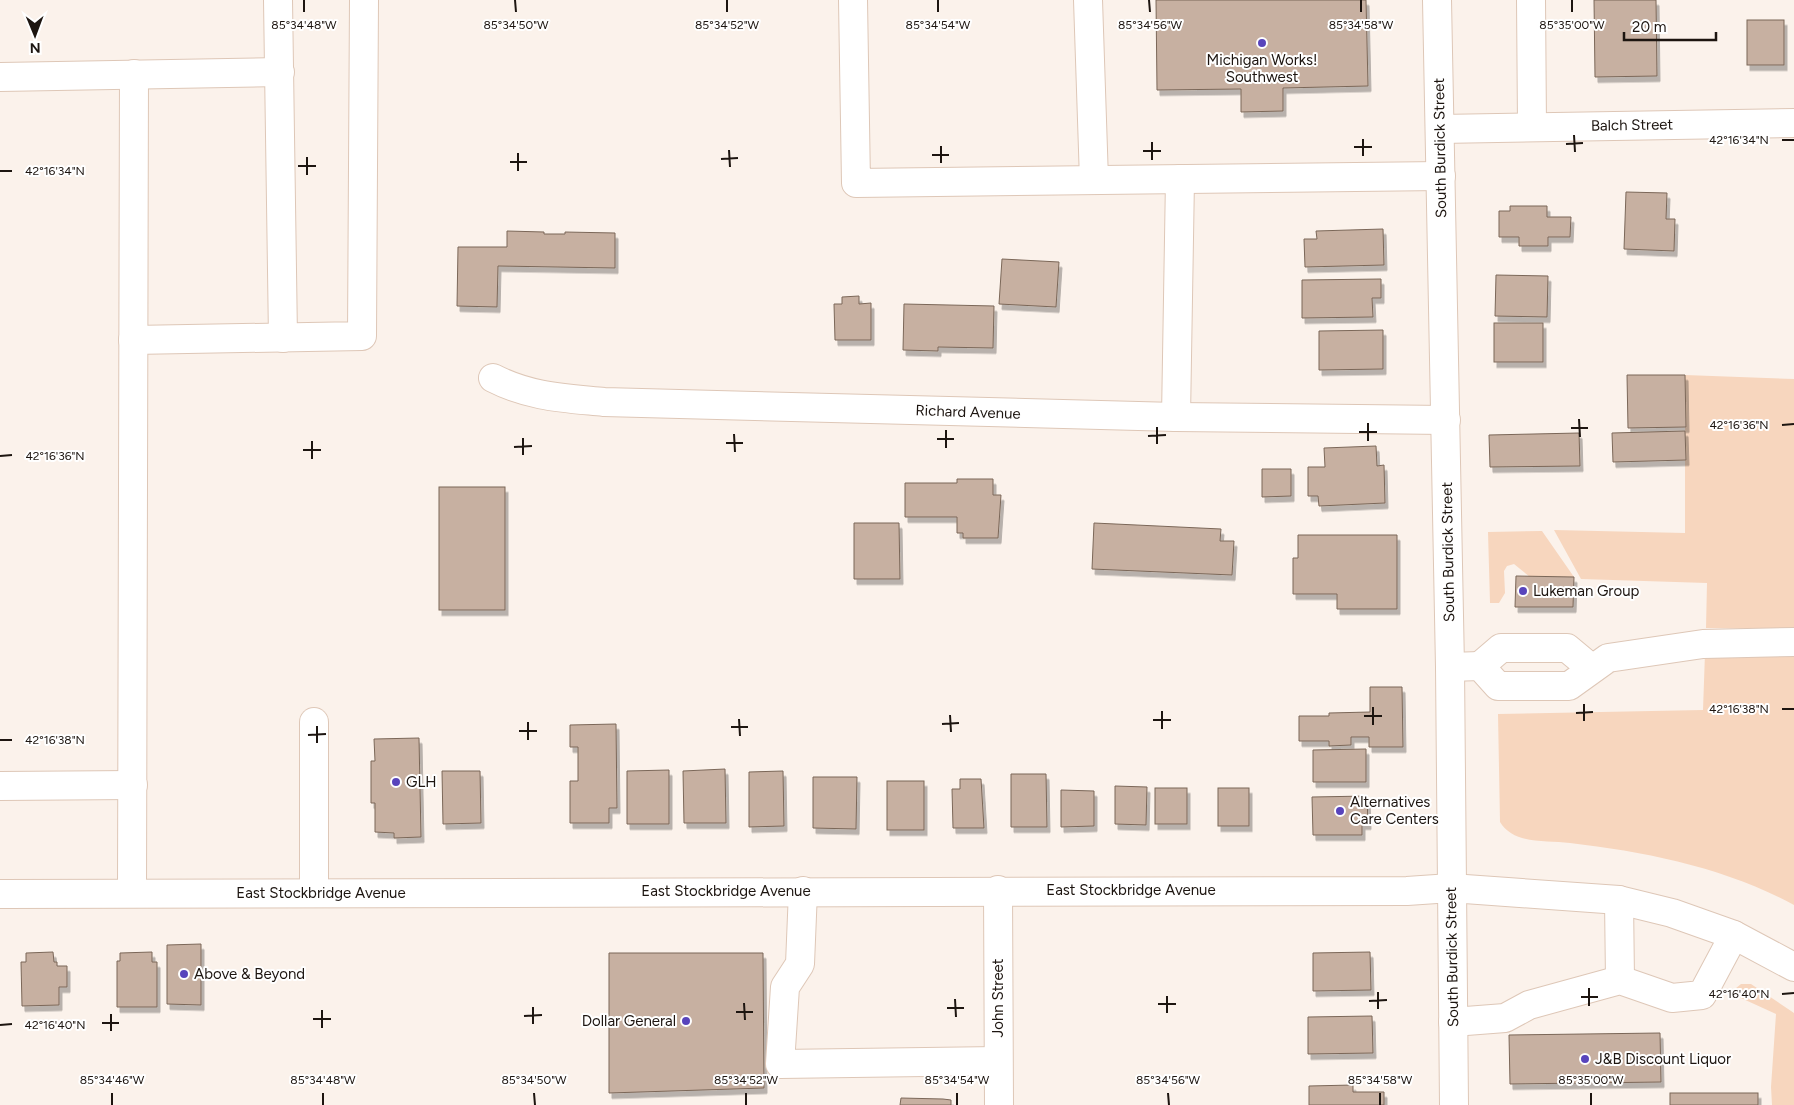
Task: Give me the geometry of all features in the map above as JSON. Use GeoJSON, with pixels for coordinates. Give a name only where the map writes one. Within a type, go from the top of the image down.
{"type":"FeatureCollection","features":[{"type":"Feature","properties":{"kind":"street"},"geometry":{"type":"LineString","coordinates":[[278,0],[283,338]]}},
{"type":"Feature","properties":{"kind":"street"},"geometry":{"type":"LineString","coordinates":[[133,340],[362,336],[364,0]]}},
{"type":"Feature","properties":{"kind":"street"},"geometry":{"type":"LineString","coordinates":[[853,0],[856,183],[1441,176]]}},
{"type":"Feature","properties":{"kind":"street"},"geometry":{"type":"LineString","coordinates":[[1088,0],[1094,180]]}},
{"type":"Feature","properties":{"kind":"street","name":"South Burdick Street"},"geometry":{"type":"LineString","coordinates":[[1437,0],[1450,667],[1454,1105]]}},
{"type":"Feature","properties":{"kind":"street"},"geometry":{"type":"LineString","coordinates":[[1530,0],[1532,126]]}},
{"type":"Feature","properties":{"kind":"street"},"geometry":{"type":"LineString","coordinates":[[0,77],[280,72]]}},
{"type":"Feature","properties":{"kind":"street"},"geometry":{"type":"LineString","coordinates":[[132,893],[134,74]]}},
{"type":"Feature","properties":{"kind":"street","name":"Balch Street"},"geometry":{"type":"LineString","coordinates":[[1440,129],[1794,123]]}},
{"type":"Feature","properties":{"kind":"street"},"geometry":{"type":"LineString","coordinates":[[1176,417],[1180,179]]}},
{"type":"Feature","properties":{"kind":"street","name":"Richard Avenue"},"geometry":{"type":"LineString","coordinates":[[493,378],[516,390],[546,397],[604,402],[1176,417],[1446,420]]}},
{"type":"Feature","properties":{"kind":"street"},"geometry":{"type":"LineString","coordinates":[[1480,666],[1498,686],[1569,686],[1591,668],[1608,658],[1703,644],[1794,642]]}},
{"type":"Feature","properties":{"kind":"street"},"geometry":{"type":"LineString","coordinates":[[1450,667],[1480,666],[1500,648],[1567,648],[1591,668]]}},
{"type":"Feature","properties":{"kind":"street"},"geometry":{"type":"LineString","coordinates":[[314,722],[314,893]]}},
{"type":"Feature","properties":{"kind":"street"},"geometry":{"type":"LineString","coordinates":[[0,786],[133,785]]}},
{"type":"Feature","properties":{"kind":"street","name":"East Stockbridge Avenue"},"geometry":{"type":"LineString","coordinates":[[0,894],[998,890],[1407,891],[1452,888],[1619,900],[1672,913],[1734,935],[1794,967]]}},
{"type":"Feature","properties":{"kind":"street","name":"John Street"},"geometry":{"type":"LineString","coordinates":[[998,890],[999,1105]]}},
{"type":"Feature","properties":{"kind":"street"},"geometry":{"type":"LineString","coordinates":[[803,891],[800,964],[785,987],[780,1064],[998,1061]]}},
{"type":"Feature","properties":{"kind":"street"},"geometry":{"type":"LineString","coordinates":[[1619,900],[1620,980]]}},
{"type":"Feature","properties":{"kind":"street"},"geometry":{"type":"LineString","coordinates":[[1453,1022],[1506,1018],[1529,1005],[1620,980],[1672,998],[1702,995],[1734,935]]}},
{"type":"Feature","properties":{"kind":"shaded area"},"geometry":{"type":"Polygon","coordinates":[[[1685,375],[1794,379],[1794,629],[1706,628],[1707,583],[1581,579],[1554,530],[1685,533],[1685,375]]]}},
{"type":"Feature","properties":{"kind":"shaded area"},"geometry":{"type":"Polygon","coordinates":[[[1542,531],[1574,577],[1530,577],[1514,564],[1507,566],[1504,571],[1505,593],[1499,603],[1490,603],[1488,532],[1542,531]]]}},
{"type":"Feature","properties":{"kind":"shaded area"},"geometry":{"type":"Polygon","coordinates":[[[1705,653],[1794,653],[1794,905],[1768,892],[1714,871],[1628,851],[1522,838],[1513,835],[1500,822],[1498,714],[1703,710],[1705,653]]]}},
{"type":"Feature","properties":{"kind":"shaded area"},"geometry":{"type":"Polygon","coordinates":[[[1741,984],[1751,984],[1794,1013],[1794,1105],[1772,1105],[1771,1087],[1776,1014],[1730,993],[1741,984]]]}},
{"type":"Feature","properties":{"kind":"building","name":"Michigan Works! Southwest"},"geometry":{"type":"Polygon","coordinates":[[[1156,0],[1366,0],[1368,86],[1283,88],[1283,111],[1241,112],[1241,89],[1157,90],[1156,0]]]}},
{"type":"Feature","properties":{"kind":"building"},"geometry":{"type":"Polygon","coordinates":[[[1594,0],[1656,0],[1657,76],[1595,77],[1594,0]]]}},
{"type":"Feature","properties":{"kind":"building"},"geometry":{"type":"Polygon","coordinates":[[[1747,20],[1784,20],[1784,65],[1747,65],[1747,20]]]}},
{"type":"Feature","properties":{"kind":"building"},"geometry":{"type":"Polygon","coordinates":[[[1626,192],[1667,193],[1666,219],[1675,219],[1674,251],[1624,249],[1626,192]]]}},
{"type":"Feature","properties":{"kind":"building"},"geometry":{"type":"Polygon","coordinates":[[[1510,206],[1547,206],[1547,217],[1571,217],[1570,237],[1548,237],[1548,246],[1519,246],[1519,237],[1499,237],[1499,211],[1510,211],[1510,206]]]}},
{"type":"Feature","properties":{"kind":"building"},"geometry":{"type":"Polygon","coordinates":[[[1383,229],[1384,265],[1305,267],[1304,239],[1317,239],[1316,231],[1383,229]]]}},
{"type":"Feature","properties":{"kind":"building"},"geometry":{"type":"Polygon","coordinates":[[[507,231],[544,232],[544,234],[565,234],[565,232],[615,233],[615,268],[498,266],[497,307],[457,306],[458,247],[507,247],[507,231]]]}},
{"type":"Feature","properties":{"kind":"building"},"geometry":{"type":"Polygon","coordinates":[[[1002,259],[1059,262],[1056,307],[999,304],[1002,259]]]}},
{"type":"Feature","properties":{"kind":"building"},"geometry":{"type":"Polygon","coordinates":[[[1496,275],[1548,276],[1547,317],[1495,316],[1496,275]]]}},
{"type":"Feature","properties":{"kind":"building"},"geometry":{"type":"Polygon","coordinates":[[[1381,279],[1381,298],[1372,298],[1373,317],[1302,318],[1302,280],[1381,279]]]}},
{"type":"Feature","properties":{"kind":"building"},"geometry":{"type":"Polygon","coordinates":[[[859,296],[859,304],[871,303],[871,340],[835,340],[834,304],[842,304],[842,297],[859,296]]]}},
{"type":"Feature","properties":{"kind":"building"},"geometry":{"type":"Polygon","coordinates":[[[904,304],[994,306],[993,348],[938,347],[938,351],[903,350],[904,304]]]}},
{"type":"Feature","properties":{"kind":"building"},"geometry":{"type":"Polygon","coordinates":[[[1494,323],[1543,323],[1543,362],[1494,362],[1494,323]]]}},
{"type":"Feature","properties":{"kind":"building"},"geometry":{"type":"Polygon","coordinates":[[[1383,330],[1383,369],[1319,370],[1319,331],[1383,330]]]}},
{"type":"Feature","properties":{"kind":"building"},"geometry":{"type":"Polygon","coordinates":[[[1627,375],[1685,375],[1686,427],[1628,428],[1627,375]]]}},
{"type":"Feature","properties":{"kind":"building"},"geometry":{"type":"Polygon","coordinates":[[[1685,431],[1686,460],[1613,462],[1612,433],[1685,431]]]}},
{"type":"Feature","properties":{"kind":"building"},"geometry":{"type":"Polygon","coordinates":[[[1579,433],[1580,466],[1490,467],[1489,435],[1579,433]]]}},
{"type":"Feature","properties":{"kind":"building"},"geometry":{"type":"Polygon","coordinates":[[[1376,446],[1377,466],[1384,465],[1385,503],[1319,506],[1318,496],[1308,496],[1308,467],[1325,467],[1324,448],[1376,446]]]}},
{"type":"Feature","properties":{"kind":"building"},"geometry":{"type":"Polygon","coordinates":[[[1262,469],[1291,469],[1291,496],[1262,497],[1262,469]]]}},
{"type":"Feature","properties":{"kind":"building"},"geometry":{"type":"Polygon","coordinates":[[[957,479],[993,479],[993,495],[1001,495],[998,538],[963,538],[963,533],[957,533],[957,517],[905,517],[905,483],[957,483],[957,479]]]}},
{"type":"Feature","properties":{"kind":"building"},"geometry":{"type":"Polygon","coordinates":[[[439,487],[505,487],[505,610],[439,610],[439,487]]]}},
{"type":"Feature","properties":{"kind":"building"},"geometry":{"type":"Polygon","coordinates":[[[854,523],[899,523],[900,579],[854,579],[854,523]]]}},
{"type":"Feature","properties":{"kind":"building"},"geometry":{"type":"Polygon","coordinates":[[[1094,523],[1221,529],[1220,541],[1234,541],[1232,575],[1092,569],[1094,523]]]}},
{"type":"Feature","properties":{"kind":"building"},"geometry":{"type":"Polygon","coordinates":[[[1298,535],[1397,535],[1397,609],[1337,609],[1337,594],[1293,594],[1293,558],[1298,558],[1298,535]]]}},
{"type":"Feature","properties":{"kind":"building"},"geometry":{"type":"Polygon","coordinates":[[[1516,576],[1574,577],[1573,607],[1515,607],[1516,576]]]}},
{"type":"Feature","properties":{"kind":"building"},"geometry":{"type":"Polygon","coordinates":[[[1370,687],[1402,687],[1403,747],[1369,747],[1369,737],[1351,737],[1351,745],[1329,746],[1329,741],[1299,741],[1299,716],[1329,716],[1329,713],[1370,712],[1370,687]]]}},
{"type":"Feature","properties":{"kind":"building"},"geometry":{"type":"Polygon","coordinates":[[[616,724],[617,808],[609,808],[609,823],[570,823],[570,781],[578,781],[578,747],[570,747],[570,725],[616,724]]]}},
{"type":"Feature","properties":{"kind":"building","name":"GLH"},"geometry":{"type":"Polygon","coordinates":[[[419,738],[421,837],[394,838],[394,833],[375,832],[375,803],[371,803],[371,761],[375,761],[374,739],[419,738]]]}},
{"type":"Feature","properties":{"kind":"building"},"geometry":{"type":"Polygon","coordinates":[[[1366,749],[1366,782],[1313,782],[1313,750],[1366,749]]]}},
{"type":"Feature","properties":{"kind":"building"},"geometry":{"type":"Polygon","coordinates":[[[725,769],[726,823],[684,823],[683,771],[725,769]]]}},
{"type":"Feature","properties":{"kind":"building"},"geometry":{"type":"Polygon","coordinates":[[[669,770],[669,824],[627,824],[627,771],[669,770]]]}},
{"type":"Feature","properties":{"kind":"building"},"geometry":{"type":"Polygon","coordinates":[[[442,771],[480,771],[481,823],[443,824],[442,771]]]}},
{"type":"Feature","properties":{"kind":"building"},"geometry":{"type":"Polygon","coordinates":[[[783,771],[784,826],[749,827],[749,772],[783,771]]]}},
{"type":"Feature","properties":{"kind":"building"},"geometry":{"type":"Polygon","coordinates":[[[1011,774],[1046,774],[1047,827],[1011,827],[1011,774]]]}},
{"type":"Feature","properties":{"kind":"building"},"geometry":{"type":"Polygon","coordinates":[[[813,777],[857,777],[856,829],[813,828],[813,777]]]}},
{"type":"Feature","properties":{"kind":"building"},"geometry":{"type":"Polygon","coordinates":[[[960,779],[981,779],[984,828],[953,828],[952,789],[960,789],[960,779]]]}},
{"type":"Feature","properties":{"kind":"building"},"geometry":{"type":"Polygon","coordinates":[[[887,781],[924,781],[924,830],[887,830],[887,781]]]}},
{"type":"Feature","properties":{"kind":"building"},"geometry":{"type":"Polygon","coordinates":[[[1115,786],[1147,787],[1146,825],[1115,824],[1115,786]]]}},
{"type":"Feature","properties":{"kind":"building"},"geometry":{"type":"Polygon","coordinates":[[[1155,788],[1187,788],[1187,824],[1155,824],[1155,788]]]}},
{"type":"Feature","properties":{"kind":"building"},"geometry":{"type":"Polygon","coordinates":[[[1218,788],[1249,788],[1249,826],[1218,826],[1218,788]]]}},
{"type":"Feature","properties":{"kind":"building"},"geometry":{"type":"Polygon","coordinates":[[[1061,790],[1094,791],[1094,826],[1061,827],[1061,790]]]}},
{"type":"Feature","properties":{"kind":"building","name":"Alternatives Care Centers"},"geometry":{"type":"Polygon","coordinates":[[[1367,796],[1368,824],[1362,824],[1362,835],[1313,835],[1312,797],[1367,796]]]}},
{"type":"Feature","properties":{"kind":"building","name":"Above & Beyond"},"geometry":{"type":"Polygon","coordinates":[[[201,944],[201,1005],[167,1004],[167,945],[201,944]]]}},
{"type":"Feature","properties":{"kind":"building"},"geometry":{"type":"Polygon","coordinates":[[[53,952],[54,962],[57,962],[57,966],[67,966],[67,987],[59,987],[59,1005],[22,1006],[21,962],[26,962],[26,953],[53,952]]]}},
{"type":"Feature","properties":{"kind":"building"},"geometry":{"type":"Polygon","coordinates":[[[152,952],[152,962],[157,962],[157,1007],[117,1007],[117,961],[120,961],[120,953],[152,952]]]}},
{"type":"Feature","properties":{"kind":"building"},"geometry":{"type":"Polygon","coordinates":[[[1370,952],[1371,990],[1313,991],[1313,953],[1370,952]]]}},
{"type":"Feature","properties":{"kind":"building","name":"Dollar General"},"geometry":{"type":"Polygon","coordinates":[[[609,953],[763,953],[764,1088],[609,1093],[609,953]]]}},
{"type":"Feature","properties":{"kind":"building"},"geometry":{"type":"Polygon","coordinates":[[[1372,1016],[1373,1053],[1308,1054],[1308,1017],[1372,1016]]]}},
{"type":"Feature","properties":{"kind":"building","name":"J&B Discount Liquor"},"geometry":{"type":"Polygon","coordinates":[[[1660,1033],[1661,1082],[1510,1084],[1509,1035],[1660,1033]]]}},
{"type":"Feature","properties":{"kind":"building"},"geometry":{"type":"Polygon","coordinates":[[[1353,1085],[1353,1092],[1384,1092],[1384,1105],[1309,1105],[1309,1086],[1353,1085]]]}},
{"type":"Feature","properties":{"kind":"building"},"geometry":{"type":"Polygon","coordinates":[[[1670,1093],[1758,1093],[1758,1105],[1670,1105],[1670,1093]]]}},
{"type":"Feature","properties":{"kind":"building"},"geometry":{"type":"Polygon","coordinates":[[[901,1098],[951,1100],[951,1105],[900,1105],[901,1098]]]}},
{"type":"Feature","properties":{"kind":"place","name":"Michigan Works! Southwest"},"geometry":{"type":"Point","coordinates":[1262,43]}},
{"type":"Feature","properties":{"kind":"place","name":"Lukeman Group"},"geometry":{"type":"Point","coordinates":[1523,591]}},
{"type":"Feature","properties":{"kind":"place","name":"GLH"},"geometry":{"type":"Point","coordinates":[396,782]}},
{"type":"Feature","properties":{"kind":"place","name":"Alternatives Care Centers"},"geometry":{"type":"Point","coordinates":[1340,811]}},
{"type":"Feature","properties":{"kind":"place","name":"Above & Beyond"},"geometry":{"type":"Point","coordinates":[184,974]}},
{"type":"Feature","properties":{"kind":"place","name":"Dollar General"},"geometry":{"type":"Point","coordinates":[686,1021]}},
{"type":"Feature","properties":{"kind":"place","name":"J&B Discount Liquor"},"geometry":{"type":"Point","coordinates":[1585,1059]}}]}
